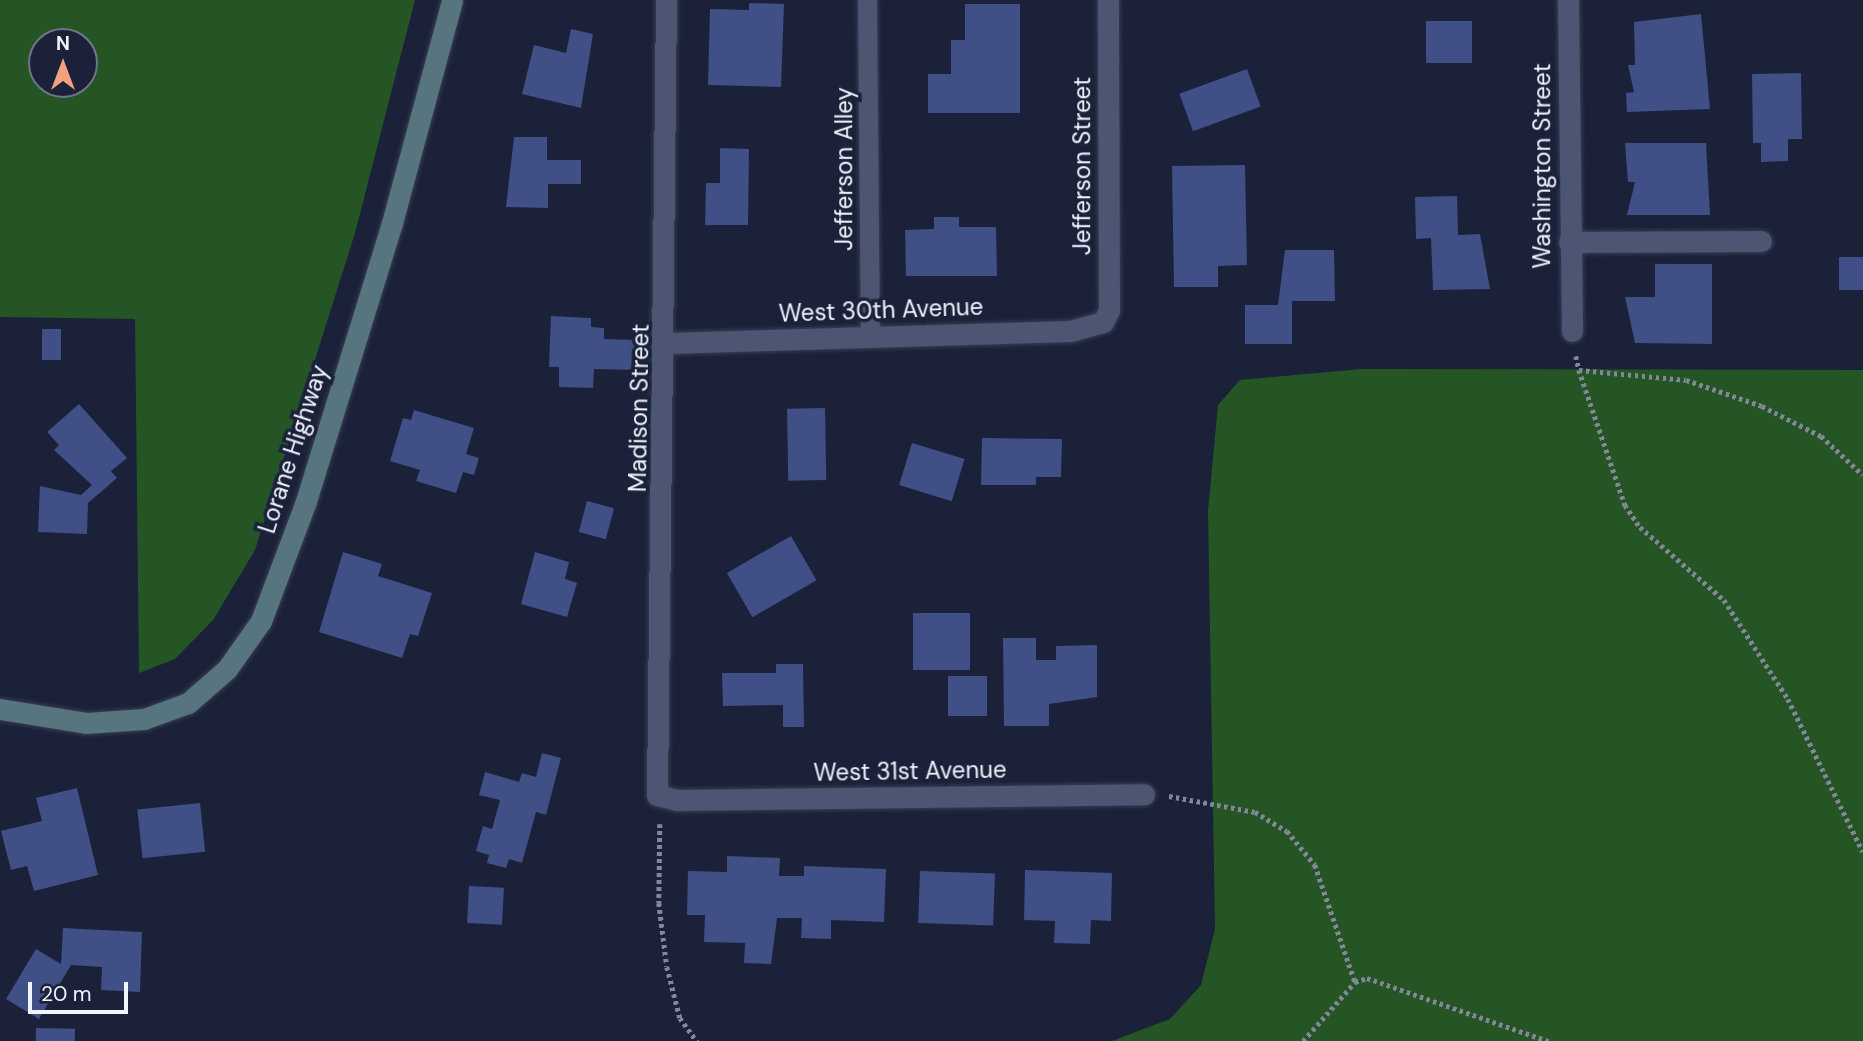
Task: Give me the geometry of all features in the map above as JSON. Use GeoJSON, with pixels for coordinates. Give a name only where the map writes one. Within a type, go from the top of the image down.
{"type":"FeatureCollection","features":[{"type":"Feature","properties":{"kind":"street","name":"Lorane Highway"},"geometry":{"type":"LineString","coordinates":[[0,709],[86,723],[144,719],[188,703],[227,669],[261,621],[306,501],[388,237],[453,0]]}},
{"type":"Feature","properties":{"kind":"street","name":"Madison Street"},"geometry":{"type":"LineString","coordinates":[[666,0],[667,343],[653,782],[671,800]]}},
{"type":"Feature","properties":{"kind":"street","name":"Jefferson Street"},"geometry":{"type":"LineString","coordinates":[[1096,326],[1109,310],[1108,0]]}},
{"type":"Feature","properties":{"kind":"street","name":"Washington Street"},"geometry":{"type":"LineString","coordinates":[[1567,0],[1572,331]]}},
{"type":"Feature","properties":{"kind":"street"},"geometry":{"type":"LineString","coordinates":[[1569,242],[1761,241]]}},
{"type":"Feature","properties":{"kind":"street","name":"West 30th Avenue"},"geometry":{"type":"LineString","coordinates":[[667,343],[1096,326]]}},
{"type":"Feature","properties":{"kind":"street","name":"West 31st Avenue"},"geometry":{"type":"LineString","coordinates":[[671,800],[1144,794]]}},
{"type":"Feature","properties":{"kind":"lane","name":"Jefferson Alley"},"geometry":{"type":"LineString","coordinates":[[867,1],[870,337]]}},
{"type":"Feature","properties":{"kind":"path"},"geometry":{"type":"LineString","coordinates":[[1572,331],[1579,370],[1625,505],[1640,527],[1724,600],[1788,699],[1863,852]]}},
{"type":"Feature","properties":{"kind":"path"},"geometry":{"type":"LineString","coordinates":[[1579,370],[1686,380],[1762,406],[1821,436],[1863,475]]}},
{"type":"Feature","properties":{"kind":"path"},"geometry":{"type":"LineString","coordinates":[[1144,794],[1255,812],[1287,831],[1315,865],[1355,982]]}},
{"type":"Feature","properties":{"kind":"path"},"geometry":{"type":"LineString","coordinates":[[671,800],[659,903],[667,967],[680,1018],[697,1041]]}},
{"type":"Feature","properties":{"kind":"path"},"geometry":{"type":"LineString","coordinates":[[1303,1041],[1355,982],[1385,981],[1548,1041]]}},
{"type":"Feature","properties":{"kind":"green space"},"geometry":{"type":"Polygon","coordinates":[[[0,0],[415,0],[355,233],[255,550],[213,620],[175,659],[139,673],[135,319],[0,317],[0,0]]]}},
{"type":"Feature","properties":{"kind":"green space"},"geometry":{"type":"Polygon","coordinates":[[[1362,369],[1863,370],[1863,1041],[1112,1041],[1170,1019],[1201,985],[1215,929],[1208,511],[1218,405],[1240,380],[1362,369]]]}},
{"type":"Feature","properties":{"kind":"building"},"geometry":{"type":"Polygon","coordinates":[[[749,3],[784,4],[781,87],[708,85],[710,9],[749,10],[749,3]]]}},
{"type":"Feature","properties":{"kind":"building"},"geometry":{"type":"Polygon","coordinates":[[[965,4],[1020,4],[1020,113],[928,113],[928,74],[951,74],[951,40],[965,40],[965,4]]]}},
{"type":"Feature","properties":{"kind":"building"},"geometry":{"type":"Polygon","coordinates":[[[1701,14],[1710,109],[1627,112],[1626,93],[1634,92],[1628,65],[1635,65],[1634,22],[1701,14]]]}},
{"type":"Feature","properties":{"kind":"building"},"geometry":{"type":"Polygon","coordinates":[[[1426,21],[1472,21],[1472,63],[1426,63],[1426,21]]]}},
{"type":"Feature","properties":{"kind":"building"},"geometry":{"type":"Polygon","coordinates":[[[571,29],[593,34],[581,108],[522,94],[534,45],[566,53],[571,29]]]}},
{"type":"Feature","properties":{"kind":"building"},"geometry":{"type":"Polygon","coordinates":[[[1247,69],[1261,107],[1193,131],[1179,94],[1247,69]]]}},
{"type":"Feature","properties":{"kind":"building"},"geometry":{"type":"Polygon","coordinates":[[[1801,73],[1802,139],[1788,139],[1788,161],[1761,162],[1761,143],[1753,143],[1752,74],[1801,73]]]}},
{"type":"Feature","properties":{"kind":"building"},"geometry":{"type":"Polygon","coordinates":[[[514,137],[547,137],[547,160],[581,160],[581,184],[548,184],[548,208],[506,207],[514,137]]]}},
{"type":"Feature","properties":{"kind":"building"},"geometry":{"type":"Polygon","coordinates":[[[1625,143],[1706,143],[1710,215],[1627,215],[1635,182],[1628,182],[1625,143]]]}},
{"type":"Feature","properties":{"kind":"building"},"geometry":{"type":"Polygon","coordinates":[[[720,148],[749,149],[748,225],[705,225],[706,183],[720,183],[720,148]]]}},
{"type":"Feature","properties":{"kind":"building"},"geometry":{"type":"Polygon","coordinates":[[[1245,165],[1247,265],[1218,266],[1218,287],[1174,287],[1172,166],[1245,165]]]}},
{"type":"Feature","properties":{"kind":"building"},"geometry":{"type":"Polygon","coordinates":[[[1457,196],[1458,235],[1480,234],[1490,289],[1433,290],[1431,238],[1416,239],[1415,197],[1457,196]]]}},
{"type":"Feature","properties":{"kind":"building"},"geometry":{"type":"Polygon","coordinates":[[[934,217],[959,217],[959,227],[996,227],[997,276],[906,276],[905,230],[934,229],[934,217]]]}},
{"type":"Feature","properties":{"kind":"building"},"geometry":{"type":"Polygon","coordinates":[[[1285,250],[1334,250],[1335,301],[1292,301],[1292,344],[1245,344],[1245,305],[1278,305],[1285,250]]]}},
{"type":"Feature","properties":{"kind":"building"},"geometry":{"type":"Polygon","coordinates":[[[1839,257],[1863,257],[1863,290],[1839,290],[1839,257]]]}},
{"type":"Feature","properties":{"kind":"building"},"geometry":{"type":"Polygon","coordinates":[[[1655,264],[1712,264],[1712,344],[1635,343],[1625,297],[1655,297],[1655,264]]]}},
{"type":"Feature","properties":{"kind":"building"},"geometry":{"type":"Polygon","coordinates":[[[551,316],[591,318],[591,327],[604,328],[604,339],[636,340],[635,370],[594,369],[593,388],[559,387],[559,367],[549,367],[551,316]]]}},
{"type":"Feature","properties":{"kind":"building"},"geometry":{"type":"Polygon","coordinates":[[[42,329],[61,329],[61,360],[42,360],[42,329]]]}},
{"type":"Feature","properties":{"kind":"building"},"geometry":{"type":"Polygon","coordinates":[[[79,404],[127,458],[111,471],[117,478],[88,503],[87,534],[38,532],[40,486],[81,495],[92,485],[54,450],[59,445],[47,432],[79,404]]]}},
{"type":"Feature","properties":{"kind":"building"},"geometry":{"type":"Polygon","coordinates":[[[825,408],[826,480],[788,481],[787,409],[825,408]]]}},
{"type":"Feature","properties":{"kind":"building"},"geometry":{"type":"Polygon","coordinates":[[[414,410],[474,428],[466,454],[479,458],[474,475],[463,472],[456,493],[416,481],[420,470],[390,461],[403,418],[411,420],[414,410]]]}},
{"type":"Feature","properties":{"kind":"building"},"geometry":{"type":"Polygon","coordinates":[[[982,438],[1062,439],[1061,477],[1036,477],[1036,485],[981,485],[982,438]]]}},
{"type":"Feature","properties":{"kind":"building"},"geometry":{"type":"Polygon","coordinates":[[[912,443],[965,459],[952,501],[899,485],[912,443]]]}},
{"type":"Feature","properties":{"kind":"building"},"geometry":{"type":"Polygon","coordinates":[[[587,501],[614,508],[606,539],[579,532],[587,501]]]}},
{"type":"Feature","properties":{"kind":"building"},"geometry":{"type":"Polygon","coordinates":[[[791,536],[816,580],[752,617],[727,573],[791,536]]]}},
{"type":"Feature","properties":{"kind":"building"},"geometry":{"type":"Polygon","coordinates":[[[343,552],[382,564],[378,576],[432,593],[418,636],[410,634],[402,658],[319,632],[343,552]]]}},
{"type":"Feature","properties":{"kind":"building"},"geometry":{"type":"Polygon","coordinates":[[[535,552],[569,562],[565,579],[577,583],[567,617],[521,604],[535,552]]]}},
{"type":"Feature","properties":{"kind":"building"},"geometry":{"type":"Polygon","coordinates":[[[913,613],[970,613],[970,670],[913,670],[913,613]]]}},
{"type":"Feature","properties":{"kind":"building"},"geometry":{"type":"Polygon","coordinates":[[[1003,638],[1036,638],[1036,660],[1056,660],[1056,646],[1097,645],[1097,697],[1049,704],[1049,726],[1004,726],[1003,638]]]}},
{"type":"Feature","properties":{"kind":"building"},"geometry":{"type":"Polygon","coordinates":[[[776,664],[803,664],[804,727],[783,727],[783,705],[723,706],[722,673],[776,673],[776,664]]]}},
{"type":"Feature","properties":{"kind":"building"},"geometry":{"type":"Polygon","coordinates":[[[948,676],[987,676],[987,716],[948,716],[948,676]]]}},
{"type":"Feature","properties":{"kind":"building"},"geometry":{"type":"Polygon","coordinates":[[[542,753],[561,758],[546,815],[536,812],[522,863],[509,859],[506,868],[487,863],[489,855],[476,851],[483,826],[492,829],[500,800],[479,795],[485,772],[519,782],[522,773],[536,777],[542,753]]]}},
{"type":"Feature","properties":{"kind":"building"},"geometry":{"type":"Polygon","coordinates":[[[77,788],[98,875],[34,891],[27,866],[11,870],[1,831],[42,821],[36,798],[77,788]]]}},
{"type":"Feature","properties":{"kind":"building"},"geometry":{"type":"Polygon","coordinates":[[[200,803],[205,852],[142,858],[137,810],[200,803]]]}},
{"type":"Feature","properties":{"kind":"building"},"geometry":{"type":"Polygon","coordinates":[[[727,856],[780,858],[779,876],[804,876],[804,866],[886,869],[884,922],[831,920],[831,939],[801,938],[802,918],[777,918],[771,964],[744,963],[745,943],[704,942],[705,915],[687,915],[688,871],[727,872],[727,856]]]}},
{"type":"Feature","properties":{"kind":"building"},"geometry":{"type":"Polygon","coordinates":[[[1025,870],[1112,873],[1111,921],[1091,920],[1090,944],[1054,943],[1055,921],[1024,920],[1025,870]]]}},
{"type":"Feature","properties":{"kind":"building"},"geometry":{"type":"Polygon","coordinates":[[[920,871],[995,874],[993,926],[918,923],[920,871]]]}},
{"type":"Feature","properties":{"kind":"building"},"geometry":{"type":"Polygon","coordinates":[[[469,886],[504,888],[502,925],[467,923],[469,886]]]}},
{"type":"Feature","properties":{"kind":"building"},"geometry":{"type":"Polygon","coordinates":[[[63,928],[142,932],[140,992],[101,990],[102,967],[71,965],[39,1019],[6,999],[36,949],[61,964],[63,928]]]}},
{"type":"Feature","properties":{"kind":"building"},"geometry":{"type":"Polygon","coordinates":[[[36,1028],[75,1029],[75,1041],[36,1041],[36,1028]]]}}]}
